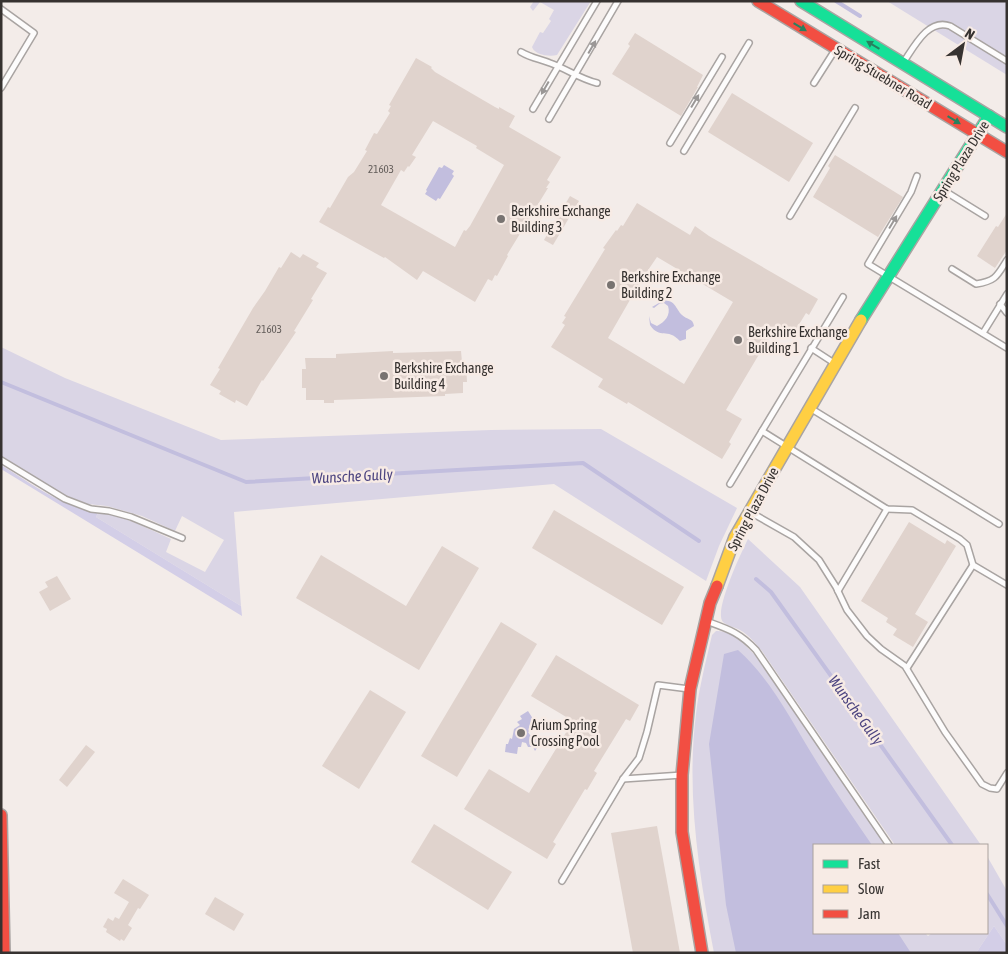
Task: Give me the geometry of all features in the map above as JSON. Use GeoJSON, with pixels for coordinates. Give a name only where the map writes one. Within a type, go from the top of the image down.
{"type":"FeatureCollection","features":[{"type":"Feature","properties":{"kind":"street","name":"Spring Stuebner Road"},"geometry":{"type":"LineString","coordinates":[[758,1],[1007,152]]}},
{"type":"Feature","properties":{"kind":"street","name":"Spring Stuebner Road"},"geometry":{"type":"LineString","coordinates":[[801,1],[1007,127]]}},
{"type":"Feature","properties":{"kind":"street","name":"Spring Plaza Drive"},"geometry":{"type":"LineString","coordinates":[[702,953],[682,832],[682,775],[690,689],[710,603],[735,537],[786,446],[989,116]]}},
{"type":"Feature","properties":{"kind":"street"},"geometry":{"type":"LineString","coordinates":[[1,815],[4,953]]}},
{"type":"Feature","properties":{"kind":"lane"},"geometry":{"type":"LineString","coordinates":[[533,109],[597,1]]}},
{"type":"Feature","properties":{"kind":"lane"},"geometry":{"type":"LineString","coordinates":[[549,119],[618,1]]}},
{"type":"Feature","properties":{"kind":"lane"},"geometry":{"type":"LineString","coordinates":[[1,9],[34,33],[1,88]]}},
{"type":"Feature","properties":{"kind":"lane"},"geometry":{"type":"LineString","coordinates":[[903,63],[924,33],[932,27],[943,23],[1007,61]]}},
{"type":"Feature","properties":{"kind":"lane"},"geometry":{"type":"LineString","coordinates":[[684,151],[749,43]]}},
{"type":"Feature","properties":{"kind":"lane"},"geometry":{"type":"LineString","coordinates":[[814,83],[836,48]]}},
{"type":"Feature","properties":{"kind":"lane"},"geometry":{"type":"LineString","coordinates":[[521,52],[530,58],[558,66],[586,80],[597,83]]}},
{"type":"Feature","properties":{"kind":"lane"},"geometry":{"type":"LineString","coordinates":[[670,143],[722,57]]}},
{"type":"Feature","properties":{"kind":"lane"},"geometry":{"type":"LineString","coordinates":[[790,216],[855,108]]}},
{"type":"Feature","properties":{"kind":"lane"},"geometry":{"type":"LineString","coordinates":[[917,176],[911,192],[868,264],[1007,348]]}},
{"type":"Feature","properties":{"kind":"lane"},"geometry":{"type":"LineString","coordinates":[[942,190],[985,216]]}},
{"type":"Feature","properties":{"kind":"lane"},"geometry":{"type":"LineString","coordinates":[[952,269],[976,284],[989,282],[997,275],[1007,260]]}},
{"type":"Feature","properties":{"kind":"lane"},"geometry":{"type":"LineString","coordinates":[[983,333],[1007,294]]}},
{"type":"Feature","properties":{"kind":"lane"},"geometry":{"type":"LineString","coordinates":[[730,484],[842,297]]}},
{"type":"Feature","properties":{"kind":"lane"},"geometry":{"type":"LineString","coordinates":[[1000,304],[1007,313]]}},
{"type":"Feature","properties":{"kind":"lane"},"geometry":{"type":"LineString","coordinates":[[812,348],[835,364]]}},
{"type":"Feature","properties":{"kind":"lane"},"geometry":{"type":"LineString","coordinates":[[809,408],[999,524]]}},
{"type":"Feature","properties":{"kind":"lane"},"geometry":{"type":"LineString","coordinates":[[762,431],[887,509],[912,510],[960,539],[967,545],[973,565],[1007,585]]}},
{"type":"Feature","properties":{"kind":"lane"},"geometry":{"type":"LineString","coordinates":[[1,460],[65,498],[91,509],[109,511],[131,517],[182,538]]}},
{"type":"Feature","properties":{"kind":"lane"},"geometry":{"type":"LineString","coordinates":[[838,591],[887,509]]}},
{"type":"Feature","properties":{"kind":"lane"},"geometry":{"type":"LineString","coordinates":[[750,512],[794,537],[819,560],[847,610],[867,636],[907,668],[945,732],[982,784],[997,789],[1007,773]]}},
{"type":"Feature","properties":{"kind":"lane"},"geometry":{"type":"LineString","coordinates":[[907,668],[973,565]]}},
{"type":"Feature","properties":{"kind":"lane"},"geometry":{"type":"LineString","coordinates":[[706,621],[734,631],[747,640],[756,650],[888,844]]}},
{"type":"Feature","properties":{"kind":"lane"},"geometry":{"type":"LineString","coordinates":[[562,881],[622,779],[639,758],[658,685],[690,689]]}},
{"type":"Feature","properties":{"kind":"lane"},"geometry":{"type":"LineString","coordinates":[[622,779],[682,775]]}},
{"type":"Feature","properties":{"kind":"shaded area"},"geometry":{"type":"Polygon","coordinates":[[[534,1],[591,1],[557,55],[543,55],[536,52],[532,47],[540,32],[543,33],[551,21],[549,19],[554,10],[540,2],[533,11],[530,7],[534,1]]]}},
{"type":"Feature","properties":{"kind":"shaded area"},"geometry":{"type":"Polygon","coordinates":[[[887,1],[1007,1],[1007,75],[887,1]]]}},
{"type":"Feature","properties":{"kind":"shaded area"},"geometry":{"type":"Polygon","coordinates":[[[444,165],[454,171],[452,174],[454,176],[440,199],[438,198],[436,201],[425,194],[439,167],[442,168],[444,165]]]}},
{"type":"Feature","properties":{"kind":"shaded area"},"geometry":{"type":"Polygon","coordinates":[[[664,300],[673,303],[684,317],[691,320],[694,326],[686,331],[686,339],[680,341],[671,335],[657,332],[650,325],[649,316],[651,323],[657,326],[667,318],[669,309],[664,303],[654,308],[652,307],[664,300]]]}},
{"type":"Feature","properties":{"kind":"shaded area"},"geometry":{"type":"Polygon","coordinates":[[[1,347],[65,378],[221,440],[491,430],[601,429],[737,508],[719,546],[706,581],[554,484],[234,512],[241,606],[96,517],[98,513],[117,516],[171,539],[166,552],[205,572],[224,540],[182,516],[175,531],[142,516],[107,506],[88,504],[65,495],[1,456],[1,347]]]}},
{"type":"Feature","properties":{"kind":"shaded area"},"geometry":{"type":"Polygon","coordinates":[[[1,465],[36,487],[72,506],[98,513],[96,517],[241,606],[242,616],[1,469],[1,465]]]}},
{"type":"Feature","properties":{"kind":"shaded area"},"geometry":{"type":"Polygon","coordinates":[[[748,539],[800,587],[980,844],[894,844],[762,651],[743,632],[723,622],[721,616],[722,606],[735,568],[748,539]]]}},
{"type":"Feature","properties":{"kind":"shaded area"},"geometry":{"type":"Polygon","coordinates":[[[716,631],[727,633],[755,655],[885,844],[813,844],[813,934],[926,934],[928,936],[931,934],[988,934],[988,858],[1007,891],[1007,945],[994,926],[976,953],[714,953],[699,864],[692,774],[696,714],[712,635],[716,631]]]}},
{"type":"Feature","properties":{"kind":"shaded area"},"geometry":{"type":"Polygon","coordinates":[[[738,650],[761,674],[871,844],[813,844],[813,934],[899,934],[911,953],[736,953],[726,905],[709,744],[724,654],[738,650]]]}},
{"type":"Feature","properties":{"kind":"shaded area","name":"Arium Spring Crossing Pool"},"geometry":{"type":"Polygon","coordinates":[[[528,711],[535,722],[529,726],[531,730],[528,732],[530,735],[535,735],[538,740],[542,740],[535,751],[533,747],[528,747],[526,743],[522,742],[521,747],[518,747],[517,754],[505,752],[506,744],[508,744],[510,738],[512,739],[514,729],[520,725],[517,722],[522,719],[520,716],[528,711]]]}},
{"type":"Feature","properties":{"kind":"shaded area"},"geometry":{"type":"Polygon","coordinates":[[[994,926],[1007,945],[1007,953],[976,953],[994,926]]]}},
{"type":"Feature","properties":{"kind":"building"},"geometry":{"type":"Polygon","coordinates":[[[635,33],[703,75],[681,116],[612,74],[630,46],[628,44],[635,33]]]}},
{"type":"Feature","properties":{"kind":"building"},"geometry":{"type":"Polygon","coordinates":[[[416,58],[432,67],[435,72],[495,107],[499,109],[499,107],[515,116],[509,127],[561,157],[547,180],[550,182],[546,188],[548,188],[507,255],[497,276],[495,275],[492,281],[488,279],[475,302],[423,271],[417,280],[385,257],[319,222],[367,151],[365,150],[374,133],[377,134],[390,113],[388,111],[391,106],[389,105],[416,58]],[[433,121],[412,155],[416,157],[404,172],[401,170],[381,205],[455,247],[464,230],[466,231],[470,226],[504,165],[476,148],[477,146],[433,121]]]}},
{"type":"Feature","properties":{"kind":"building"},"geometry":{"type":"Polygon","coordinates":[[[732,93],[813,143],[789,182],[708,132],[732,93]]]}},
{"type":"Feature","properties":{"kind":"building"},"geometry":{"type":"Polygon","coordinates":[[[835,155],[903,197],[878,237],[813,197],[830,168],[828,166],[835,155]]]}},
{"type":"Feature","properties":{"kind":"building"},"geometry":{"type":"Polygon","coordinates":[[[570,196],[579,201],[553,245],[544,240],[570,196]]]}},
{"type":"Feature","properties":{"kind":"building","name":"Berkshire Exchange Building 1"},"geometry":{"type":"Polygon","coordinates":[[[637,203],[690,235],[695,226],[818,299],[809,315],[806,313],[792,336],[776,327],[761,351],[726,410],[742,419],[722,459],[628,402],[627,404],[598,387],[603,379],[551,347],[565,325],[562,323],[566,317],[564,316],[605,249],[603,248],[616,230],[621,225],[623,226],[637,203]],[[657,257],[608,338],[684,384],[733,302],[657,257]]]}},
{"type":"Feature","properties":{"kind":"building"},"geometry":{"type":"Polygon","coordinates":[[[1007,213],[1007,250],[995,268],[977,256],[996,226],[998,227],[1007,213]]]}},
{"type":"Feature","properties":{"kind":"building"},"geometry":{"type":"Polygon","coordinates":[[[291,252],[300,258],[303,254],[319,263],[316,267],[327,273],[294,331],[296,332],[262,380],[247,406],[236,400],[235,403],[219,394],[221,391],[210,385],[253,308],[279,267],[281,268],[291,252]]]}},
{"type":"Feature","properties":{"kind":"building","name":"Berkshire Exchange Building 4"},"geometry":{"type":"Polygon","coordinates":[[[393,351],[393,353],[461,351],[462,362],[466,362],[467,382],[463,382],[463,393],[445,394],[445,396],[334,400],[334,403],[324,403],[324,400],[306,400],[306,388],[302,388],[302,369],[306,369],[305,358],[336,358],[336,354],[393,351]]]}},
{"type":"Feature","properties":{"kind":"building"},"geometry":{"type":"Polygon","coordinates":[[[554,510],[684,587],[662,625],[532,548],[554,510]]]}},
{"type":"Feature","properties":{"kind":"building"},"geometry":{"type":"Polygon","coordinates":[[[909,522],[945,544],[947,540],[956,546],[915,614],[928,622],[913,647],[893,635],[897,629],[886,622],[888,618],[861,601],[909,522]]]}},
{"type":"Feature","properties":{"kind":"building"},"geometry":{"type":"Polygon","coordinates":[[[442,546],[479,568],[419,670],[296,598],[321,555],[406,606],[442,546]]]}},
{"type":"Feature","properties":{"kind":"building"},"geometry":{"type":"Polygon","coordinates":[[[57,576],[71,599],[50,611],[39,592],[48,587],[45,582],[57,576]]]}},
{"type":"Feature","properties":{"kind":"building"},"geometry":{"type":"Polygon","coordinates":[[[501,622],[537,644],[457,777],[421,756],[501,622]]]}},
{"type":"Feature","properties":{"kind":"building"},"geometry":{"type":"Polygon","coordinates":[[[556,655],[639,705],[630,721],[626,719],[594,771],[597,773],[587,790],[585,789],[553,842],[556,844],[547,859],[464,809],[489,769],[529,793],[573,721],[531,696],[556,655]]]}},
{"type":"Feature","properties":{"kind":"building"},"geometry":{"type":"Polygon","coordinates":[[[370,690],[406,712],[359,789],[322,766],[370,690]]]}},
{"type":"Feature","properties":{"kind":"building"},"geometry":{"type":"Polygon","coordinates":[[[86,745],[95,752],[67,787],[59,780],[86,745]]]}},
{"type":"Feature","properties":{"kind":"building"},"geometry":{"type":"Polygon","coordinates":[[[434,824],[512,872],[488,910],[411,862],[434,824]]]}},
{"type":"Feature","properties":{"kind":"building"},"geometry":{"type":"Polygon","coordinates":[[[657,826],[680,953],[633,953],[611,833],[657,826]]]}},
{"type":"Feature","properties":{"kind":"building"},"geometry":{"type":"Polygon","coordinates":[[[123,879],[149,895],[140,909],[138,908],[128,925],[132,928],[124,941],[121,939],[120,941],[106,932],[107,929],[103,927],[108,918],[113,921],[115,917],[119,919],[129,902],[114,893],[123,879]]]}},
{"type":"Feature","properties":{"kind":"building"},"geometry":{"type":"Polygon","coordinates":[[[215,897],[244,914],[234,931],[205,914],[215,897]]]}},
{"type":"Feature","properties":{"kind":"waterway"},"geometry":{"type":"LineString","coordinates":[[836,1],[860,16]]}},
{"type":"Feature","properties":{"kind":"waterway","name":"Wunsche Gully"},"geometry":{"type":"LineString","coordinates":[[1,382],[246,482],[583,463],[699,541]]}},
{"type":"Feature","properties":{"kind":"waterway","name":"Wunsche Gully"},"geometry":{"type":"LineString","coordinates":[[756,579],[771,592],[951,844]]}},
{"type":"Feature","properties":{"kind":"waterway","name":"Wunsche Gully"},"geometry":{"type":"LineString","coordinates":[[988,896],[1007,926]]}},
{"type":"Feature","properties":{"kind":"traffic: fast"},"geometry":{"type":"LineString","coordinates":[[801,1],[1007,127]]}},
{"type":"Feature","properties":{"kind":"traffic: fast"},"geometry":{"type":"LineString","coordinates":[[861,320],[989,116]]}},
{"type":"Feature","properties":{"kind":"traffic: slow"},"geometry":{"type":"LineString","coordinates":[[717,586],[735,537],[861,320]]}},
{"type":"Feature","properties":{"kind":"traffic: jam"},"geometry":{"type":"LineString","coordinates":[[758,1],[1007,152]]}},
{"type":"Feature","properties":{"kind":"traffic: jam"},"geometry":{"type":"LineString","coordinates":[[702,953],[682,832],[682,775],[690,689],[710,603],[717,586]]}},
{"type":"Feature","properties":{"kind":"traffic: jam"},"geometry":{"type":"LineString","coordinates":[[1,815],[4,953]]}},
{"type":"Feature","properties":{"kind":"place","name":"Berkshire Exchange Building 3"},"geometry":{"type":"Point","coordinates":[501,219]}},
{"type":"Feature","properties":{"kind":"place","name":"Berkshire Exchange Building 2"},"geometry":{"type":"Point","coordinates":[611,285]}},
{"type":"Feature","properties":{"kind":"place","name":"Berkshire Exchange Building 1"},"geometry":{"type":"Point","coordinates":[738,340]}},
{"type":"Feature","properties":{"kind":"place","name":"Berkshire Exchange Building 4"},"geometry":{"type":"Point","coordinates":[384,376]}},
{"type":"Feature","properties":{"kind":"place","name":"Arium Spring Crossing Pool"},"geometry":{"type":"Point","coordinates":[521,733]}}]}
